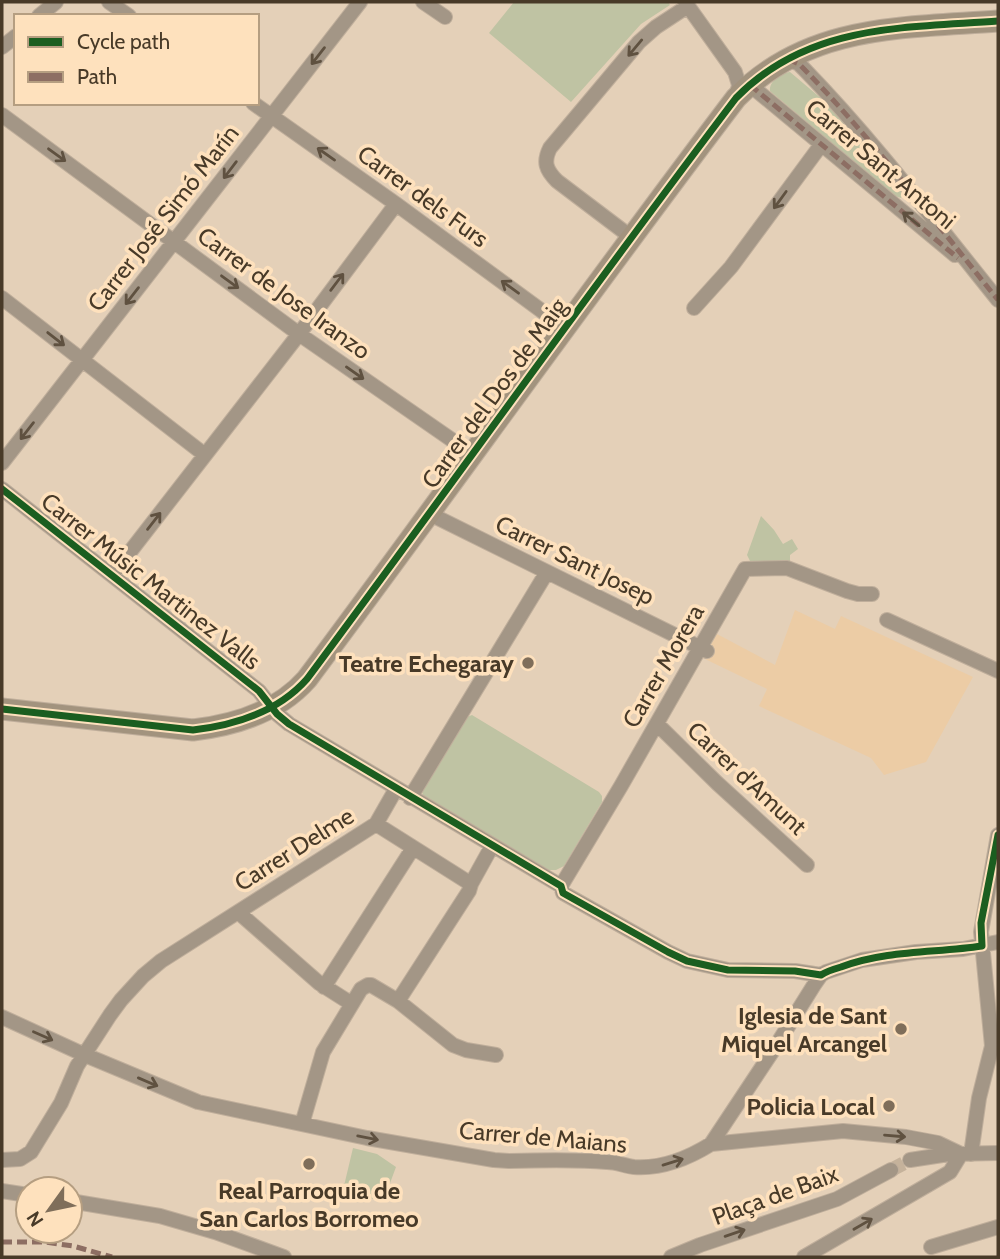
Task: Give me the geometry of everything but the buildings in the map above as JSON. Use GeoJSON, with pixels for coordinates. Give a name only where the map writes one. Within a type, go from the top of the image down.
{"type":"FeatureCollection","features":[{"type":"Feature","properties":{"kind":"street"},"geometry":{"type":"LineString","coordinates":[[42,14],[56,2]]}},
{"type":"Feature","properties":{"kind":"street"},"geometry":{"type":"LineString","coordinates":[[109,2],[126,14]]}},
{"type":"Feature","properties":{"kind":"street","name":"Carrer José Simó Marín"},"geometry":{"type":"LineString","coordinates":[[2,463],[360,2]]}},
{"type":"Feature","properties":{"kind":"street"},"geometry":{"type":"LineString","coordinates":[[423,2],[445,17]]}},
{"type":"Feature","properties":{"kind":"street"},"geometry":{"type":"LineString","coordinates":[[631,237],[557,181],[545,162],[550,148],[647,35],[686,4]]}},
{"type":"Feature","properties":{"kind":"street","name":"Carrer Sant Antoni"},"geometry":{"type":"LineString","coordinates":[[686,4],[744,84],[982,279]]}},
{"type":"Feature","properties":{"kind":"street","name":"Carrer del Dos de Maig"},"geometry":{"type":"LineString","coordinates":[[2,709],[193,730],[230,724],[272,708],[295,693],[430,514],[744,84],[788,59],[830,41],[871,31],[998,21]]}},
{"type":"Feature","properties":{"kind":"street","name":"Carrer Sant Antoni"},"geometry":{"type":"LineString","coordinates":[[788,59],[799,64],[811,76],[923,206],[998,300]]}},
{"type":"Feature","properties":{"kind":"street","name":"Carrer dels Furs"},"geometry":{"type":"LineString","coordinates":[[256,105],[565,328]]}},
{"type":"Feature","properties":{"kind":"street","name":"Carrer de Jose Iranzo"},"geometry":{"type":"LineString","coordinates":[[2,115],[299,334],[452,440],[467,462]]}},
{"type":"Feature","properties":{"kind":"street"},"geometry":{"type":"LineString","coordinates":[[694,308],[731,267],[821,145]]}},
{"type":"Feature","properties":{"kind":"street"},"geometry":{"type":"LineString","coordinates":[[112,575],[396,204]]}},
{"type":"Feature","properties":{"kind":"street"},"geometry":{"type":"LineString","coordinates":[[2,298],[205,455]]}},
{"type":"Feature","properties":{"kind":"street","name":"Carrer Músic Martinez Valls"},"geometry":{"type":"LineString","coordinates":[[2,489],[259,691],[289,724],[561,886],[563,893],[687,961],[728,970],[795,971],[821,975]]}},
{"type":"Feature","properties":{"kind":"street","name":"Carrer Sant Josep"},"geometry":{"type":"LineString","coordinates":[[430,514],[704,649]]}},
{"type":"Feature","properties":{"kind":"street","name":"Carrer Morera"},"geometry":{"type":"LineString","coordinates":[[561,886],[704,649],[745,569],[788,568],[847,591],[872,594]]}},
{"type":"Feature","properties":{"kind":"street"},"geometry":{"type":"LineString","coordinates":[[410,797],[547,572]]}},
{"type":"Feature","properties":{"kind":"street"},"geometry":{"type":"LineString","coordinates":[[887,620],[998,670]]}},
{"type":"Feature","properties":{"kind":"street","name":"Carrer d'Amunt"},"geometry":{"type":"LineString","coordinates":[[657,723],[727,792],[807,864]]}},
{"type":"Feature","properties":{"kind":"street","name":"Carrer Delme"},"geometry":{"type":"LineString","coordinates":[[2,1160],[20,1159],[31,1153],[57,1110],[77,1066],[121,1000],[143,976],[161,961],[376,824],[396,789]]}},
{"type":"Feature","properties":{"kind":"street"},"geometry":{"type":"LineString","coordinates":[[376,824],[471,884]]}},
{"type":"Feature","properties":{"kind":"street"},"geometry":{"type":"LineString","coordinates":[[804,1257],[950,1172],[966,1154],[995,1037],[981,923],[998,835]]}},
{"type":"Feature","properties":{"kind":"street"},"geometry":{"type":"LineString","coordinates":[[398,1001],[469,891],[492,846]]}},
{"type":"Feature","properties":{"kind":"street"},"geometry":{"type":"LineString","coordinates":[[324,987],[413,848]]}},
{"type":"Feature","properties":{"kind":"street","name":"Carrer Delme"},"geometry":{"type":"LineString","coordinates":[[238,912],[324,987],[352,1004]]}},
{"type":"Feature","properties":{"kind":"street"},"geometry":{"type":"LineString","coordinates":[[711,1144],[826,971],[862,960],[962,949],[998,942]]}},
{"type":"Feature","properties":{"kind":"street"},"geometry":{"type":"LineString","coordinates":[[302,1124],[323,1052],[361,989],[368,985],[398,1001],[453,1045],[496,1055]]}},
{"type":"Feature","properties":{"kind":"street","name":"Carrer de Maians"},"geometry":{"type":"LineString","coordinates":[[2,1017],[85,1055],[208,1105],[368,1138],[509,1161],[606,1161],[631,1167],[652,1167],[673,1163],[711,1144],[843,1131],[938,1143],[966,1154]]}},
{"type":"Feature","properties":{"kind":"street"},"geometry":{"type":"LineString","coordinates":[[910,1160],[998,1153]]}},
{"type":"Feature","properties":{"kind":"street","name":"Plaça de Baix"},"geometry":{"type":"LineString","coordinates":[[671,1257],[836,1199],[891,1170]]}},
{"type":"Feature","properties":{"kind":"street"},"geometry":{"type":"LineString","coordinates":[[84,1203],[160,1216],[215,1231],[284,1257]]}},
{"type":"Feature","properties":{"kind":"street"},"geometry":{"type":"LineString","coordinates":[[931,1247],[998,1227]]}},
{"type":"Feature","properties":{"kind":"shaded area"},"geometry":{"type":"Polygon","coordinates":[[[795,610],[835,629],[841,616],[973,677],[926,762],[884,775],[871,758],[759,706],[767,689],[703,658],[717,634],[775,665],[795,610]]]}},
{"type":"Feature","properties":{"kind":"green space"},"geometry":{"type":"Polygon","coordinates":[[[514,2],[668,2],[670,5],[641,24],[571,102],[489,33],[514,2]]]}},
{"type":"Feature","properties":{"kind":"green space"},"geometry":{"type":"Polygon","coordinates":[[[790,72],[829,105],[901,191],[901,198],[895,196],[770,91],[776,78],[790,72]]]}},
{"type":"Feature","properties":{"kind":"green space"},"geometry":{"type":"Polygon","coordinates":[[[761,516],[783,544],[792,539],[798,549],[790,555],[790,562],[751,563],[747,555],[761,516]]]}},
{"type":"Feature","properties":{"kind":"green space"},"geometry":{"type":"Polygon","coordinates":[[[472,715],[602,796],[602,802],[564,866],[548,870],[424,797],[422,792],[467,717],[472,715]]]}},
{"type":"Feature","properties":{"kind":"green space"},"geometry":{"type":"Polygon","coordinates":[[[353,1148],[377,1154],[396,1167],[383,1202],[343,1190],[353,1148]]]}},
{"type":"Feature","properties":{"kind":"tunnel"},"geometry":{"type":"LineString","coordinates":[[891,1170],[910,1160]]}},
{"type":"Feature","properties":{"kind":"marked path"},"geometry":{"type":"LineString","coordinates":[[788,59],[799,64],[830,96],[904,182],[998,300]]}},
{"type":"Feature","properties":{"kind":"marked path"},"geometry":{"type":"LineString","coordinates":[[750,85],[958,258]]}},
{"type":"Feature","properties":{"kind":"marked path"},"geometry":{"type":"LineString","coordinates":[[2,1242],[45,1242],[73,1246],[112,1257]]}},
{"type":"Feature","properties":{"kind":"cycle path"},"geometry":{"type":"LineString","coordinates":[[2,709],[193,730],[225,725],[255,715],[283,700],[307,679],[736,98],[764,74],[794,56],[825,43],[892,29],[998,21]]}},
{"type":"Feature","properties":{"kind":"cycle path"},"geometry":{"type":"LineString","coordinates":[[2,489],[259,691],[277,714],[289,724],[561,886],[563,893],[687,961],[728,970],[795,971],[821,975],[833,969],[876,958],[982,946],[981,923],[998,835]]}},
{"type":"Feature","properties":{"kind":"place","name":"Teatre Echegaray"},"geometry":{"type":"Point","coordinates":[528,663]}},
{"type":"Feature","properties":{"kind":"place","name":"Iglesia de Sant Miquel Arcangel"},"geometry":{"type":"Point","coordinates":[901,1029]}},
{"type":"Feature","properties":{"kind":"place","name":"Policia Local"},"geometry":{"type":"Point","coordinates":[889,1106]}},
{"type":"Feature","properties":{"kind":"place","name":"Real Parroquia de San Carlos Borromeo"},"geometry":{"type":"Point","coordinates":[309,1164]}}]}
